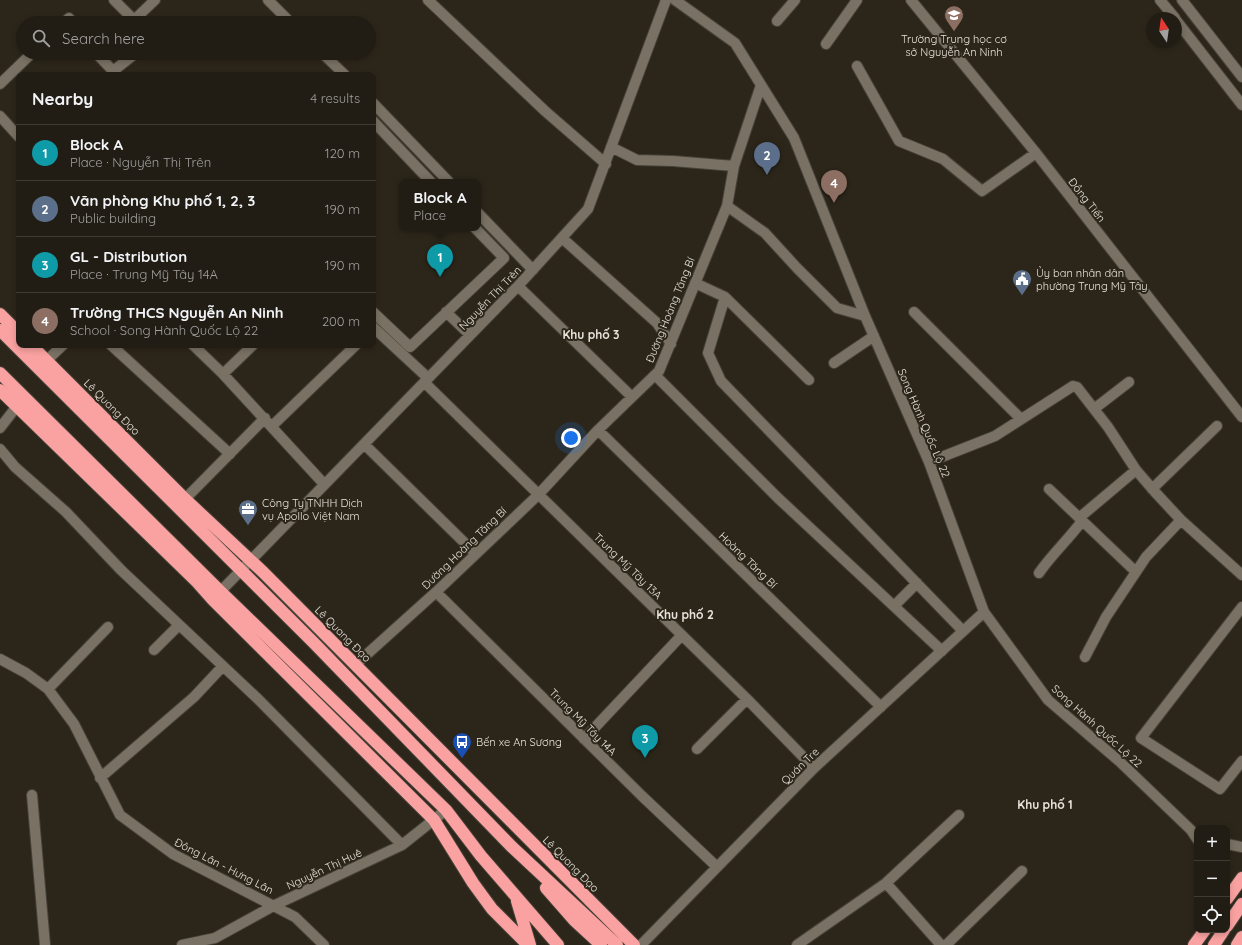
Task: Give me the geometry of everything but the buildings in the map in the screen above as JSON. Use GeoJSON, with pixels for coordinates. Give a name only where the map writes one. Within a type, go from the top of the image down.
{"type":"FeatureCollection","features":[{"type":"Feature","properties":{"kind":"highway"},"geometry":{"type":"LineString","coordinates":[[0,314],[16,330]]}},
{"type":"Feature","properties":{"kind":"highway"},"geometry":{"type":"LineString","coordinates":[[0,330],[16,346]]}},
{"type":"Feature","properties":{"kind":"highway"},"geometry":{"type":"LineString","coordinates":[[18,348],[240,571],[313,642],[512,847],[617,945]]}},
{"type":"Feature","properties":{"kind":"highway","name":"Lê Quang Đạo"},"geometry":{"type":"LineString","coordinates":[[34,348],[185,499],[250,560],[634,945]]}},
{"type":"Feature","properties":{"kind":"highway"},"geometry":{"type":"LineString","coordinates":[[0,373],[434,820],[473,883],[492,909],[529,945]]}},
{"type":"Feature","properties":{"kind":"highway"},"geometry":{"type":"LineString","coordinates":[[0,390],[197,582],[217,595],[446,810],[481,856],[558,945]]}},
{"type":"Feature","properties":{"kind":"highway"},"geometry":{"type":"LineString","coordinates":[[313,642],[322,632]]}},
{"type":"Feature","properties":{"kind":"highway"},"geometry":{"type":"LineString","coordinates":[[512,847],[574,920],[600,945]]}},
{"type":"Feature","properties":{"kind":"highway"},"geometry":{"type":"LineString","coordinates":[[1228,897],[1242,878]]}},
{"type":"Feature","properties":{"kind":"highway"},"geometry":{"type":"LineString","coordinates":[[515,896],[529,945]]}},
{"type":"Feature","properties":{"kind":"highway"},"geometry":{"type":"LineString","coordinates":[[1230,922],[1242,904]]}},
{"type":"Feature","properties":{"kind":"highway"},"geometry":{"type":"LineString","coordinates":[[1194,945],[1202,933]]}},
{"type":"Feature","properties":{"kind":"highway"},"geometry":{"type":"LineString","coordinates":[[1214,945],[1222,933]]}},
{"type":"Feature","properties":{"kind":"highway"},"geometry":{"type":"LineString","coordinates":[[1237,945],[1242,938]]}},
{"type":"Feature","properties":{"kind":"street"},"geometry":{"type":"LineString","coordinates":[[114,0],[130,16]]}},
{"type":"Feature","properties":{"kind":"street"},"geometry":{"type":"LineString","coordinates":[[138,16],[155,0]]}},
{"type":"Feature","properties":{"kind":"street"},"geometry":{"type":"LineString","coordinates":[[268,0],[284,16]]}},
{"type":"Feature","properties":{"kind":"street"},"geometry":{"type":"LineString","coordinates":[[428,0],[545,111],[606,164]]}},
{"type":"Feature","properties":{"kind":"street","name":"Nguyễn Thị Trên"},"geometry":{"type":"LineString","coordinates":[[217,595],[518,286],[588,209],[666,0]]}},
{"type":"Feature","properties":{"kind":"street","name":"Song Hành Quốc Lộ 22"},"geometry":{"type":"LineString","coordinates":[[675,0],[735,43],[794,138],[865,316],[929,462],[984,612],[1048,700],[1119,761],[1194,831]]}},
{"type":"Feature","properties":{"kind":"street"},"geometry":{"type":"LineString","coordinates":[[778,21],[795,0]]}},
{"type":"Feature","properties":{"kind":"street"},"geometry":{"type":"LineString","coordinates":[[826,44],[857,0]]}},
{"type":"Feature","properties":{"kind":"street","name":"Đồng Tiến"},"geometry":{"type":"LineString","coordinates":[[911,0],[1036,153],[1242,417]]}},
{"type":"Feature","properties":{"kind":"street"},"geometry":{"type":"LineString","coordinates":[[1160,0],[1170,12]]}},
{"type":"Feature","properties":{"kind":"street"},"geometry":{"type":"LineString","coordinates":[[1182,0],[1242,77]]}},
{"type":"Feature","properties":{"kind":"street"},"geometry":{"type":"LineString","coordinates":[[1182,17],[1192,13]]}},
{"type":"Feature","properties":{"kind":"street"},"geometry":{"type":"LineString","coordinates":[[1182,28],[1242,105]]}},
{"type":"Feature","properties":{"kind":"street"},"geometry":{"type":"LineString","coordinates":[[0,84],[25,60]]}},
{"type":"Feature","properties":{"kind":"street"},"geometry":{"type":"LineString","coordinates":[[103,60],[114,72]]}},
{"type":"Feature","properties":{"kind":"street"},"geometry":{"type":"LineString","coordinates":[[116,72],[129,60]]}},
{"type":"Feature","properties":{"kind":"street"},"geometry":{"type":"LineString","coordinates":[[329,60],[342,72]]}},
{"type":"Feature","properties":{"kind":"street"},"geometry":{"type":"LineString","coordinates":[[857,66],[900,141],[943,159],[982,191],[1036,153]]}},
{"type":"Feature","properties":{"kind":"street","name":"Đường Hoàng Tăng Bí"},"geometry":{"type":"LineString","coordinates":[[355,665],[436,592],[538,495],[598,430],[659,371],[727,206],[734,166],[761,85]]}},
{"type":"Feature","properties":{"kind":"street"},"geometry":{"type":"LineString","coordinates":[[376,106],[445,179]]}},
{"type":"Feature","properties":{"kind":"street"},"geometry":{"type":"LineString","coordinates":[[0,116],[16,134]]}},
{"type":"Feature","properties":{"kind":"street"},"geometry":{"type":"LineString","coordinates":[[376,124],[428,179]]}},
{"type":"Feature","properties":{"kind":"street"},"geometry":{"type":"LineString","coordinates":[[611,146],[637,160],[674,161],[734,166]]}},
{"type":"Feature","properties":{"kind":"street"},"geometry":{"type":"LineString","coordinates":[[727,206],[765,233],[837,308],[865,316]]}},
{"type":"Feature","properties":{"kind":"street"},"geometry":{"type":"LineString","coordinates":[[481,216],[533,270]]}},
{"type":"Feature","properties":{"kind":"street"},"geometry":{"type":"LineString","coordinates":[[376,315],[410,347],[504,258],[478,231]]}},
{"type":"Feature","properties":{"kind":"street"},"geometry":{"type":"LineString","coordinates":[[562,238],[657,323],[671,344]]}},
{"type":"Feature","properties":{"kind":"street"},"geometry":{"type":"LineString","coordinates":[[695,283],[725,297],[809,380]]}},
{"type":"Feature","properties":{"kind":"street"},"geometry":{"type":"LineString","coordinates":[[518,286],[632,397]]}},
{"type":"Feature","properties":{"kind":"street"},"geometry":{"type":"LineString","coordinates":[[725,297],[708,353],[721,381],[963,631]]}},
{"type":"Feature","properties":{"kind":"street"},"geometry":{"type":"LineString","coordinates":[[446,312],[470,335]]}},
{"type":"Feature","properties":{"kind":"street"},"geometry":{"type":"LineString","coordinates":[[914,312],[1021,419]]}},
{"type":"Feature","properties":{"kind":"street","name":"Trung Mỹ Tây 13A"},"geometry":{"type":"LineString","coordinates":[[376,331],[538,495],[747,699],[814,768]]}},
{"type":"Feature","properties":{"kind":"street"},"geometry":{"type":"LineString","coordinates":[[834,363],[874,336]]}},
{"type":"Feature","properties":{"kind":"street"},"geometry":{"type":"LineString","coordinates":[[46,361],[60,348]]}},
{"type":"Feature","properties":{"kind":"street"},"geometry":{"type":"LineString","coordinates":[[114,348],[230,454]]}},
{"type":"Feature","properties":{"kind":"street"},"geometry":{"type":"LineString","coordinates":[[196,348],[223,374],[324,484]]}},
{"type":"Feature","properties":{"kind":"street"},"geometry":{"type":"LineString","coordinates":[[223,374],[250,348]]}},
{"type":"Feature","properties":{"kind":"street"},"geometry":{"type":"LineString","coordinates":[[185,499],[230,454],[353,348]]}},
{"type":"Feature","properties":{"kind":"street"},"geometry":{"type":"LineString","coordinates":[[655,375],[778,498],[942,651]]}},
{"type":"Feature","properties":{"kind":"street"},"geometry":{"type":"LineString","coordinates":[[1094,409],[1129,382]]}},
{"type":"Feature","properties":{"kind":"street"},"geometry":{"type":"LineString","coordinates":[[929,462],[995,436],[1073,386],[1077,387],[1136,470],[1152,489],[1181,520],[1242,575]]}},
{"type":"Feature","properties":{"kind":"street"},"geometry":{"type":"LineString","coordinates":[[0,428],[17,406]]}},
{"type":"Feature","properties":{"kind":"street"},"geometry":{"type":"LineString","coordinates":[[1152,489],[1217,426]]}},
{"type":"Feature","properties":{"kind":"street","name":"Hoàng Tăng Bí"},"geometry":{"type":"LineString","coordinates":[[598,430],[881,707]]}},
{"type":"Feature","properties":{"kind":"street"},"geometry":{"type":"LineString","coordinates":[[364,444],[476,554]]}},
{"type":"Feature","properties":{"kind":"street"},"geometry":{"type":"LineString","coordinates":[[0,449],[15,467],[66,512],[121,570],[264,705],[402,845]]}},
{"type":"Feature","properties":{"kind":"street"},"geometry":{"type":"LineString","coordinates":[[1039,573],[1053,552],[1060,549],[1080,520],[1136,470]]}},
{"type":"Feature","properties":{"kind":"street"},"geometry":{"type":"LineString","coordinates":[[1048,489],[1136,572]]}},
{"type":"Feature","properties":{"kind":"street"},"geometry":{"type":"LineString","coordinates":[[1084,657],[1106,617],[1146,557],[1181,520]]}},
{"type":"Feature","properties":{"kind":"street"},"geometry":{"type":"LineString","coordinates":[[894,606],[917,583]]}},
{"type":"Feature","properties":{"kind":"street","name":"Trung Mỹ Tây 14A"},"geometry":{"type":"LineString","coordinates":[[436,592],[584,739],[716,866]]}},
{"type":"Feature","properties":{"kind":"street"},"geometry":{"type":"LineString","coordinates":[[1242,609],[1141,738],[1220,789],[1242,761]]}},
{"type":"Feature","properties":{"kind":"street","name":"Quán Tre"},"geometry":{"type":"LineString","coordinates":[[641,945],[716,866],[814,768],[984,612]]}},
{"type":"Feature","properties":{"kind":"street"},"geometry":{"type":"LineString","coordinates":[[154,650],[179,625]]}},
{"type":"Feature","properties":{"kind":"street"},"geometry":{"type":"LineString","coordinates":[[48,689],[108,627]]}},
{"type":"Feature","properties":{"kind":"street"},"geometry":{"type":"LineString","coordinates":[[584,739],[681,636]]}},
{"type":"Feature","properties":{"kind":"street","name":"Đông Lân - Hưng Lân"},"geometry":{"type":"LineString","coordinates":[[0,659],[26,673],[48,689],[74,724],[100,778],[120,814],[173,854],[295,917],[324,945]]}},
{"type":"Feature","properties":{"kind":"street"},"geometry":{"type":"LineString","coordinates":[[100,778],[194,697],[223,666]]}},
{"type":"Feature","properties":{"kind":"street"},"geometry":{"type":"LineString","coordinates":[[697,749],[747,699]]}},
{"type":"Feature","properties":{"kind":"street"},"geometry":{"type":"LineString","coordinates":[[32,796],[45,945]]}},
{"type":"Feature","properties":{"kind":"street","name":"Nguyễn Thị Huê"},"geometry":{"type":"LineString","coordinates":[[182,945],[215,938],[274,905],[402,845],[446,810]]}},
{"type":"Feature","properties":{"kind":"street"},"geometry":{"type":"LineString","coordinates":[[797,945],[886,883],[959,815]]}},
{"type":"Feature","properties":{"kind":"street"},"geometry":{"type":"LineString","coordinates":[[1230,844],[1242,846]]}},
{"type":"Feature","properties":{"kind":"street"},"geometry":{"type":"LineString","coordinates":[[946,945],[1022,871]]}},
{"type":"Feature","properties":{"kind":"street"},"geometry":{"type":"LineString","coordinates":[[886,883],[941,945]]}},
{"type":"Feature","properties":{"kind":"place","name":"Trường Trung học cơ sở Nguyễn An Ninh"},"geometry":{"type":"Point","coordinates":[954,32]}},
{"type":"Feature","properties":{"kind":"place","name":"Văn phòng Khu phố 1, 2, 3"},"geometry":{"type":"Point","coordinates":[767,175]}},
{"type":"Feature","properties":{"kind":"place","name":"Trường THCS Nguyễn An Ninh"},"geometry":{"type":"Point","coordinates":[834,203]}},
{"type":"Feature","properties":{"kind":"place","name":"Block A"},"geometry":{"type":"Point","coordinates":[440,277]}},
{"type":"Feature","properties":{"kind":"place","name":"Ủy ban nhân dân phường Trung Mỹ Tây"},"geometry":{"type":"Point","coordinates":[1022,296]}},
{"type":"Feature","properties":{"kind":"place","name":"Công Ty TNHH Dịch vụ Apollo Việt Nam"},"geometry":{"type":"Point","coordinates":[248,526]}},
{"type":"Feature","properties":{"kind":"place","name":"GL - Distribution"},"geometry":{"type":"Point","coordinates":[645,758]}},
{"type":"Feature","properties":{"kind":"place","name":"Bến xe An Sương"},"geometry":{"type":"Point","coordinates":[462,759]}},
{"type":"Feature","properties":{"kind":"district","name":"Khu phố 3"},"geometry":{"type":"Point","coordinates":[591,335]}},
{"type":"Feature","properties":{"kind":"district","name":"Khu phố 2"},"geometry":{"type":"Point","coordinates":[685,615]}},
{"type":"Feature","properties":{"kind":"district","name":"Khu phố 1"},"geometry":{"type":"Point","coordinates":[1045,805]}}]}
